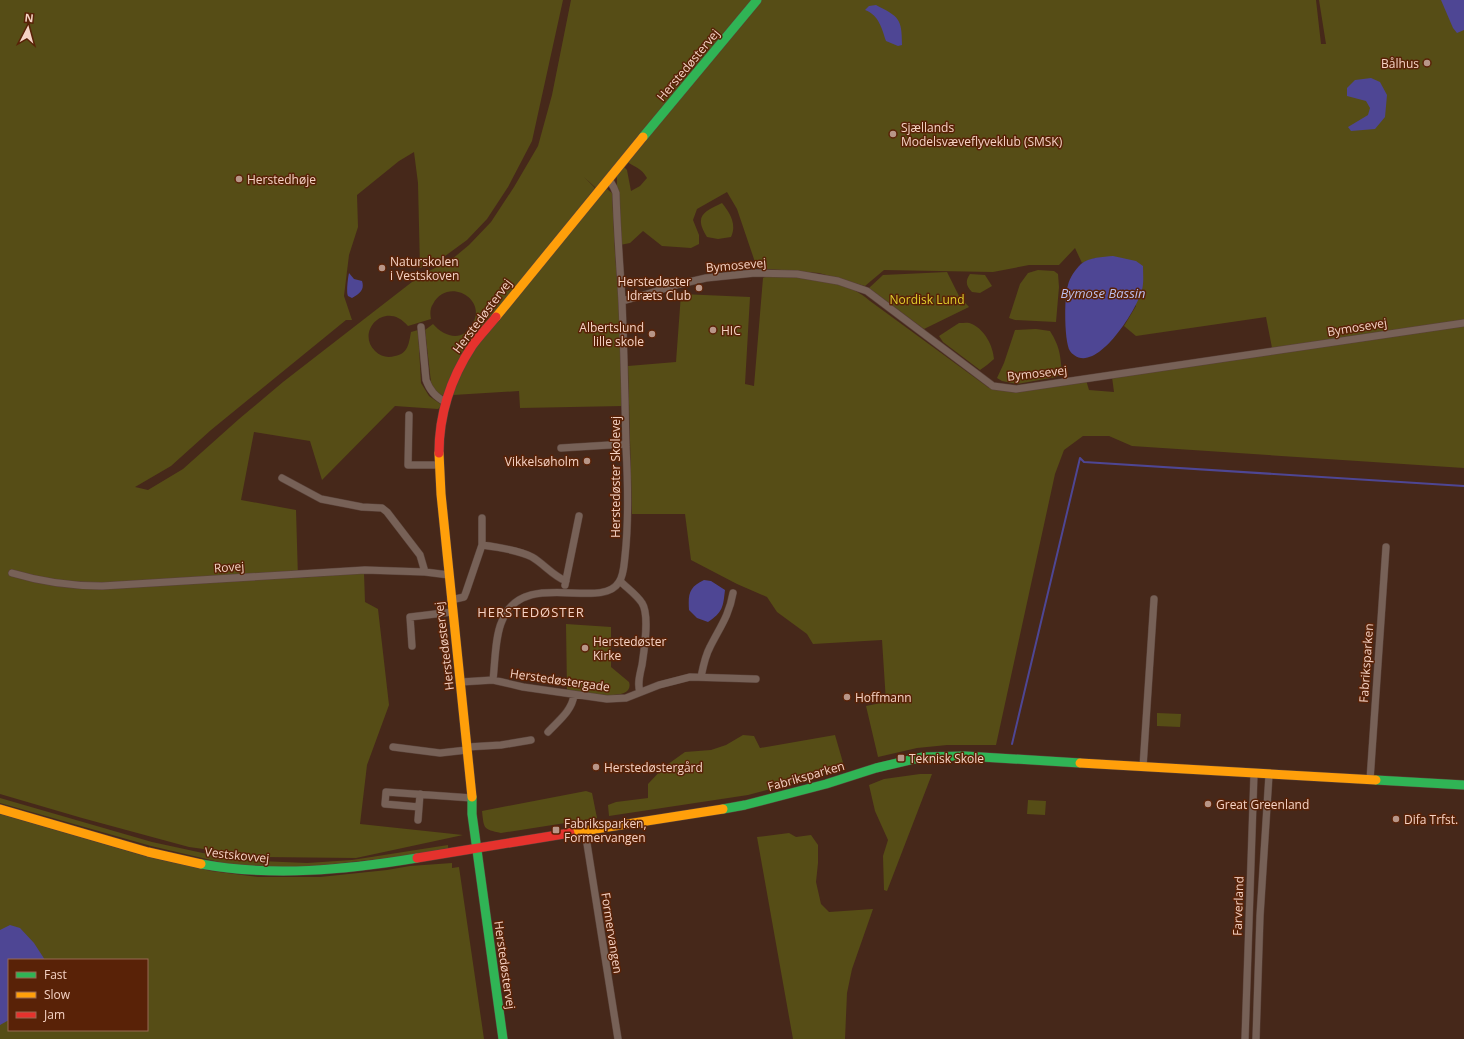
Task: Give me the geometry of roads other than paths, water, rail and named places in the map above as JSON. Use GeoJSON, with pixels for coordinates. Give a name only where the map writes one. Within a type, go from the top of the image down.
{"type":"FeatureCollection","features":[{"type":"Feature","properties":{"kind":"street","name":"Herstedøstervej"},"geometry":{"type":"LineString","coordinates":[[503,1039],[472,814],[472,798],[461,682],[452,612],[439,465],[439,441],[445,402],[458,370],[473,345],[598,191],[757,0]]}},
{"type":"Feature","properties":{"kind":"street","name":"Herstedøster Skolevej"},"geometry":{"type":"LineString","coordinates":[[609,179],[616,194],[622,301],[628,506],[628,532],[623,572],[620,581]]}},
{"type":"Feature","properties":{"kind":"street","name":"Bymosevej"},"geometry":{"type":"LineString","coordinates":[[622,301],[706,278],[754,273],[797,274],[838,281],[867,292],[993,386],[1016,389],[1464,323]]}},
{"type":"Feature","properties":{"kind":"street"},"geometry":{"type":"LineString","coordinates":[[421,327],[428,384],[432,393],[445,402]]}},
{"type":"Feature","properties":{"kind":"street"},"geometry":{"type":"LineString","coordinates":[[409,415],[408,465],[439,465]]}},
{"type":"Feature","properties":{"kind":"street"},"geometry":{"type":"LineString","coordinates":[[561,448],[626,444]]}},
{"type":"Feature","properties":{"kind":"street"},"geometry":{"type":"LineString","coordinates":[[282,478],[321,499],[362,507],[382,508],[388,512],[420,555],[425,572]]}},
{"type":"Feature","properties":{"kind":"street"},"geometry":{"type":"LineString","coordinates":[[564,592],[579,516]]}},
{"type":"Feature","properties":{"kind":"street"},"geometry":{"type":"LineString","coordinates":[[451,600],[464,597],[482,546],[482,518]]}},
{"type":"Feature","properties":{"kind":"street"},"geometry":{"type":"LineString","coordinates":[[482,546],[497,547],[532,557],[560,578],[566,580]]}},
{"type":"Feature","properties":{"kind":"street","name":"Fabriksparken"},"geometry":{"type":"LineString","coordinates":[[1370,780],[1386,547]]}},
{"type":"Feature","properties":{"kind":"street","name":"Rovej"},"geometry":{"type":"LineString","coordinates":[[12,573],[34,580],[57,584],[87,586],[365,570],[425,572],[449,575]]}},
{"type":"Feature","properties":{"kind":"street"},"geometry":{"type":"LineString","coordinates":[[493,680],[499,629],[506,612],[519,599],[537,593],[605,592],[611,590],[620,581],[642,603],[645,609],[646,617],[643,657],[638,687],[640,692]]}},
{"type":"Feature","properties":{"kind":"street"},"geometry":{"type":"LineString","coordinates":[[701,677],[709,648],[728,615],[733,593]]}},
{"type":"Feature","properties":{"kind":"street"},"geometry":{"type":"LineString","coordinates":[[1143,767],[1154,599]]}},
{"type":"Feature","properties":{"kind":"street"},"geometry":{"type":"LineString","coordinates":[[412,646],[410,616],[452,612]]}},
{"type":"Feature","properties":{"kind":"street","name":"Herstedøstergade"},"geometry":{"type":"LineString","coordinates":[[461,682],[493,680],[523,688],[607,699],[626,698],[677,680],[701,677],[756,680]]}},
{"type":"Feature","properties":{"kind":"street"},"geometry":{"type":"LineString","coordinates":[[548,732],[570,708],[573,703],[574,695]]}},
{"type":"Feature","properties":{"kind":"street"},"geometry":{"type":"LineString","coordinates":[[393,747],[440,753],[531,740]]}},
{"type":"Feature","properties":{"kind":"street","name":"Fabriksparken"},"geometry":{"type":"LineString","coordinates":[[477,849],[745,805],[826,784],[876,768],[923,757],[965,756],[1268,775],[1464,785]]}},
{"type":"Feature","properties":{"kind":"street","name":"Farverland"},"geometry":{"type":"LineString","coordinates":[[1245,1039],[1254,774]]}},
{"type":"Feature","properties":{"kind":"street","name":"Farverland"},"geometry":{"type":"LineString","coordinates":[[1256,1039],[1268,775]]}},
{"type":"Feature","properties":{"kind":"street"},"geometry":{"type":"LineString","coordinates":[[419,807],[385,804],[386,792],[472,798]]}},
{"type":"Feature","properties":{"kind":"street"},"geometry":{"type":"LineString","coordinates":[[418,820],[420,794]]}},
{"type":"Feature","properties":{"kind":"street","name":"Vestskovvej"},"geometry":{"type":"LineString","coordinates":[[0,809],[179,859],[252,871],[287,872],[344,869],[477,849]]}},
{"type":"Feature","properties":{"kind":"street","name":"Formervangen"},"geometry":{"type":"LineString","coordinates":[[585,831],[618,1039]]}},
{"type":"Feature","properties":{"kind":"street"},"geometry":{"type":"LineString","coordinates":[[1250,873],[1263,873]]}},
{"type":"Feature","properties":{"kind":"street"},"geometry":{"type":"LineString","coordinates":[[1247,973],[1258,974]]}},
{"type":"Feature","properties":{"kind":"street"},"geometry":{"type":"LineString","coordinates":[[1246,995],[1258,995]]}},
{"type":"Feature","properties":{"kind":"water"},"geometry":{"type":"Polygon","coordinates":[[[1441,0],[1464,0],[1464,30],[1457,33],[1453,28],[1441,0]]]}},
{"type":"Feature","properties":{"kind":"water"},"geometry":{"type":"Polygon","coordinates":[[[876,5],[898,19],[901,29],[902,45],[898,46],[886,41],[877,19],[870,12],[865,10],[869,6],[876,5]]]}},
{"type":"Feature","properties":{"kind":"water"},"geometry":{"type":"Polygon","coordinates":[[[1371,78],[1380,82],[1387,95],[1385,117],[1375,129],[1351,131],[1348,127],[1368,115],[1370,108],[1366,101],[1347,96],[1347,88],[1355,80],[1371,78]]]}},
{"type":"Feature","properties":{"kind":"water","name":"Bymose Bassin"},"geometry":{"type":"Polygon","coordinates":[[[1113,256],[1136,261],[1143,266],[1143,287],[1139,299],[1125,324],[1105,347],[1094,355],[1084,358],[1074,355],[1070,352],[1068,346],[1065,319],[1067,291],[1071,276],[1081,264],[1088,260],[1113,256]]]}},
{"type":"Feature","properties":{"kind":"water"},"geometry":{"type":"Polygon","coordinates":[[[349,273],[354,279],[362,281],[363,284],[361,291],[352,298],[347,294],[349,273]]]}},
{"type":"Feature","properties":{"kind":"water"},"geometry":{"type":"Polygon","coordinates":[[[704,580],[711,581],[725,590],[724,601],[721,609],[717,615],[708,622],[697,618],[689,610],[689,595],[692,588],[704,580]]]}},
{"type":"Feature","properties":{"kind":"water"},"geometry":{"type":"Polygon","coordinates":[[[10,925],[20,928],[34,943],[44,959],[8,959],[8,1021],[0,1025],[0,930],[10,925]]]}},
{"type":"Feature","properties":{"kind":"waterway"},"geometry":{"type":"LineString","coordinates":[[1012,744],[1080,458],[1084,462],[1464,486]]}},
{"type":"Feature","properties":{"kind":"place","name":"Bålhus"},"geometry":{"type":"Point","coordinates":[1427,63]}},
{"type":"Feature","properties":{"kind":"place","name":"Sjællands Modelsvæveflyveklub (SMSK)"},"geometry":{"type":"Point","coordinates":[893,134]}},
{"type":"Feature","properties":{"kind":"place","name":"Herstedhøje"},"geometry":{"type":"Point","coordinates":[239,179]}},
{"type":"Feature","properties":{"kind":"place","name":"Naturskolen i Vestskoven"},"geometry":{"type":"Point","coordinates":[382,268]}},
{"type":"Feature","properties":{"kind":"place","name":"Herstedøster Idræts Club"},"geometry":{"type":"Point","coordinates":[699,288]}},
{"type":"Feature","properties":{"kind":"place","name":"HIC"},"geometry":{"type":"Point","coordinates":[713,330]}},
{"type":"Feature","properties":{"kind":"place","name":"Albertslund lille skole"},"geometry":{"type":"Point","coordinates":[652,334]}},
{"type":"Feature","properties":{"kind":"place","name":"Vikkelsøholm"},"geometry":{"type":"Point","coordinates":[587,461]}},
{"type":"Feature","properties":{"kind":"place","name":"Herstedøster Kirke"},"geometry":{"type":"Point","coordinates":[585,648]}},
{"type":"Feature","properties":{"kind":"place","name":"Hoffmann"},"geometry":{"type":"Point","coordinates":[847,697]}},
{"type":"Feature","properties":{"kind":"place","name":"Teknisk Skole"},"geometry":{"type":"Point","coordinates":[901,758]}},
{"type":"Feature","properties":{"kind":"place","name":"Herstedøstergård"},"geometry":{"type":"Point","coordinates":[596,767]}},
{"type":"Feature","properties":{"kind":"place","name":"Great Greenland"},"geometry":{"type":"Point","coordinates":[1208,804]}},
{"type":"Feature","properties":{"kind":"place","name":"Difa Trfst."},"geometry":{"type":"Point","coordinates":[1396,819]}},
{"type":"Feature","properties":{"kind":"place","name":"Fabriksparken, Formervangen"},"geometry":{"type":"Point","coordinates":[556,830]}},
{"type":"Feature","properties":{"kind":"district","name":"HERSTEDØSTER"},"geometry":{"type":"Point","coordinates":[531,612]}},
{"type":"Feature","properties":{"kind":"park label","name":"Nordisk Lund"},"geometry":{"type":"Point","coordinates":[927,299]}}]}
